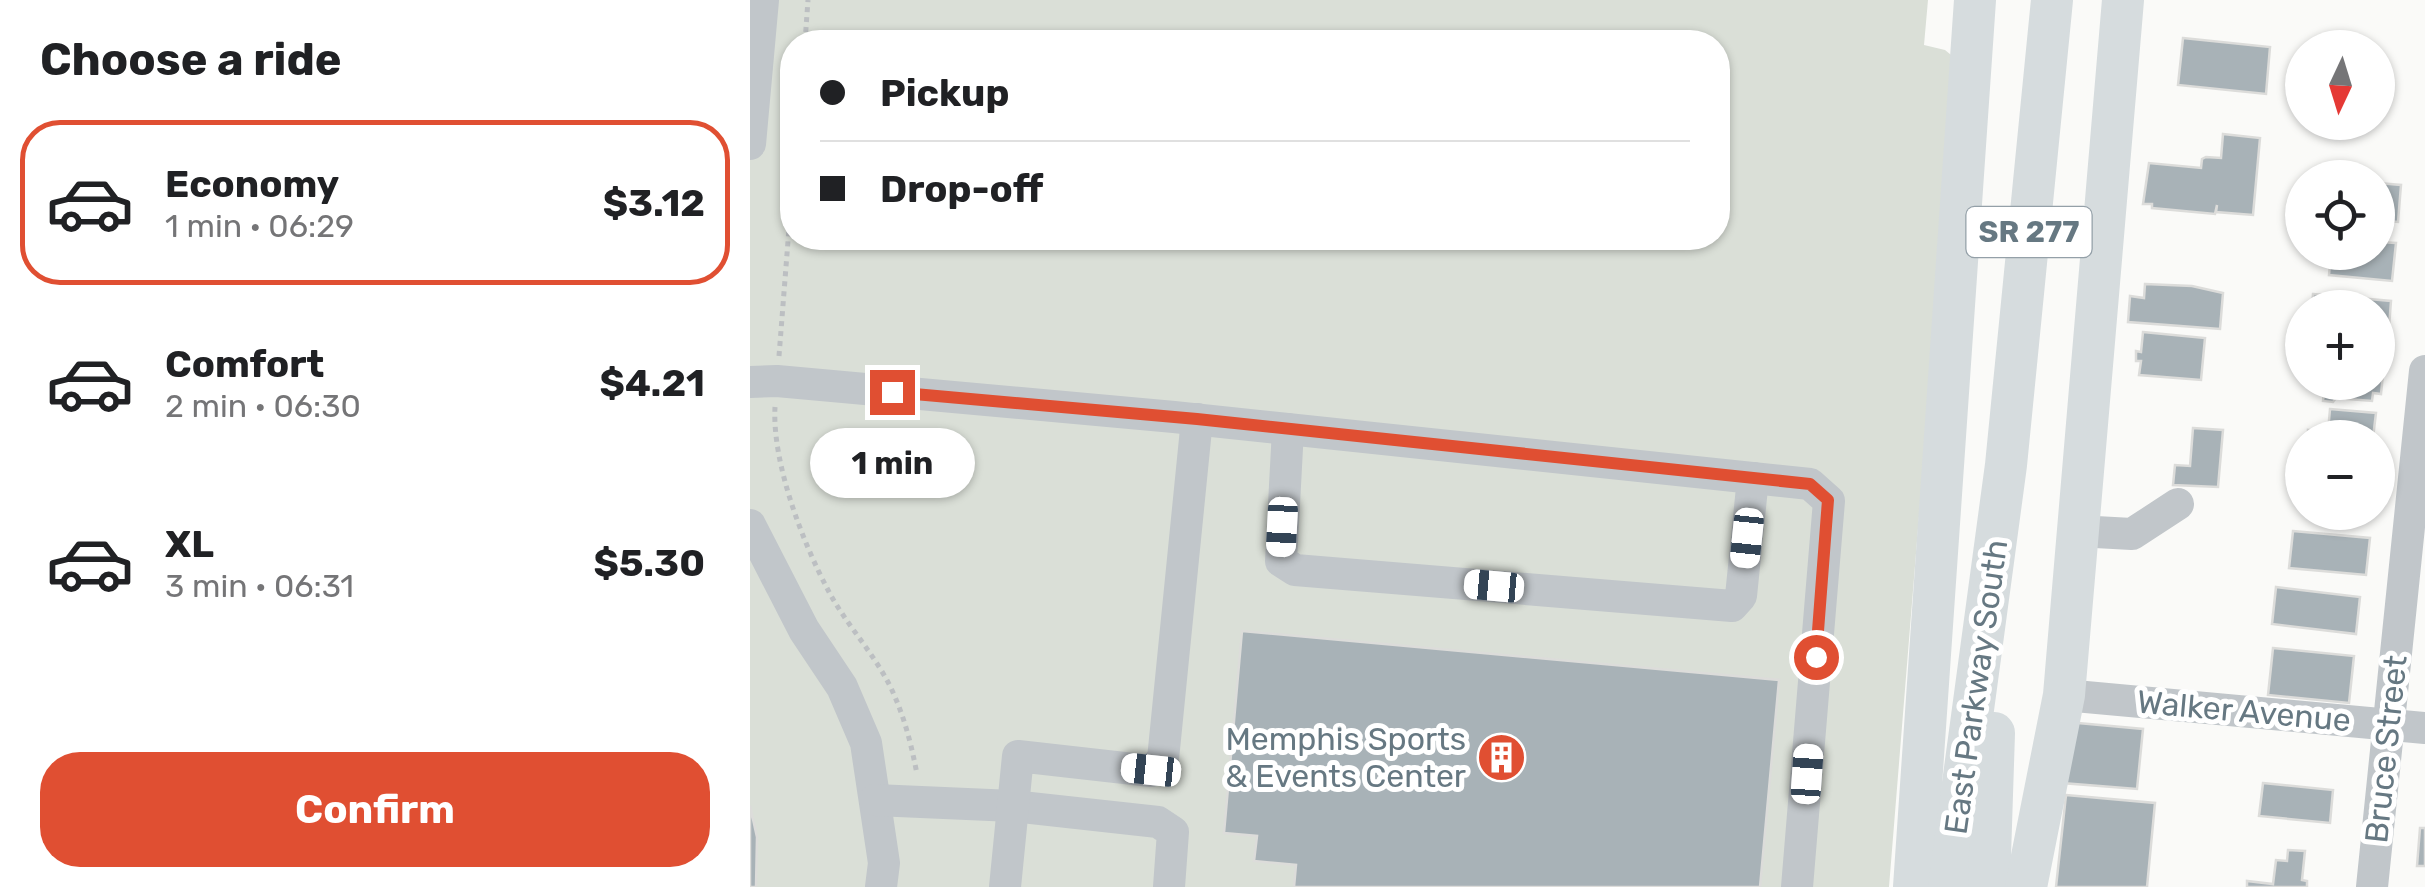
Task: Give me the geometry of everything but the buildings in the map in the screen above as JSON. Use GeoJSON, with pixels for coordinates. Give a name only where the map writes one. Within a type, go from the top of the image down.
{"type":"FeatureCollection","features":[{"type":"Feature","properties":{"kind":"main road"},"geometry":{"type":"LineString","coordinates":[[1914,887],[1975,0]]}},
{"type":"Feature","properties":{"kind":"main road","name":"East Parkway South"},"geometry":{"type":"LineString","coordinates":[[1949,887],[2005,476],[2052,0]]}},
{"type":"Feature","properties":{"kind":"main road"},"geometry":{"type":"LineString","coordinates":[[2026,887],[2064,695],[2124,0]]}},
{"type":"Feature","properties":{"kind":"main road","name":"East Parkway South"},"geometry":{"type":"LineString","coordinates":[[1989,887],[2005,476]]}},
{"type":"Feature","properties":{"kind":"street"},"geometry":{"type":"LineString","coordinates":[[750,144],[758,21]]}},
{"type":"Feature","properties":{"kind":"street","name":"Bruce Street"},"geometry":{"type":"LineString","coordinates":[[2372,887],[2425,372]]}},
{"type":"Feature","properties":{"kind":"street"},"geometry":{"type":"LineString","coordinates":[[764,381],[1197,419],[1810,484],[1828,500],[1797,887]]}},
{"type":"Feature","properties":{"kind":"street"},"geometry":{"type":"LineString","coordinates":[[1005,887],[1018,756],[1151,770],[1163,760],[1197,419]]}},
{"type":"Feature","properties":{"kind":"street"},"geometry":{"type":"LineString","coordinates":[[1288,429],[1281,561],[1295,570],[1732,606],[1741,596],[1753,478]]}},
{"type":"Feature","properties":{"kind":"street"},"geometry":{"type":"LineString","coordinates":[[2078,531],[2132,534],[2178,504]]}},
{"type":"Feature","properties":{"kind":"street"},"geometry":{"type":"LineString","coordinates":[[750,525],[804,630],[842,687],[866,744],[884,862],[881,887]]}},
{"type":"Feature","properties":{"kind":"street","name":"Walker Avenue"},"geometry":{"type":"LineString","coordinates":[[2064,695],[2425,728]]}},
{"type":"Feature","properties":{"kind":"street"},"geometry":{"type":"LineString","coordinates":[[875,800],[1013,806],[1158,822],[1173,832],[1168,887]]}},
{"type":"Feature","properties":{"kind":"path"},"geometry":{"type":"LineString","coordinates":[[805,30],[808,0]]}},
{"type":"Feature","properties":{"kind":"path"},"geometry":{"type":"LineString","coordinates":[[783,250],[764,381],[794,514],[828,591],[889,684],[907,725],[918,781]]}},
{"type":"Feature","properties":{"kind":"shaded area"},"geometry":{"type":"Polygon","coordinates":[[[750,0],[1928,0],[1924,45],[1945,50],[1956,59],[1889,887],[750,887],[750,0]]]}},
{"type":"Feature","properties":{"kind":"place","name":"Memphis Sports & Events Center"},"geometry":{"type":"Point","coordinates":[1501,757]}},
{"type":"Feature","properties":{"kind":"route"},"geometry":{"type":"LineString","coordinates":[[892,392],[1197,419],[1810,484],[1828,500],[1816,657]]}}]}
